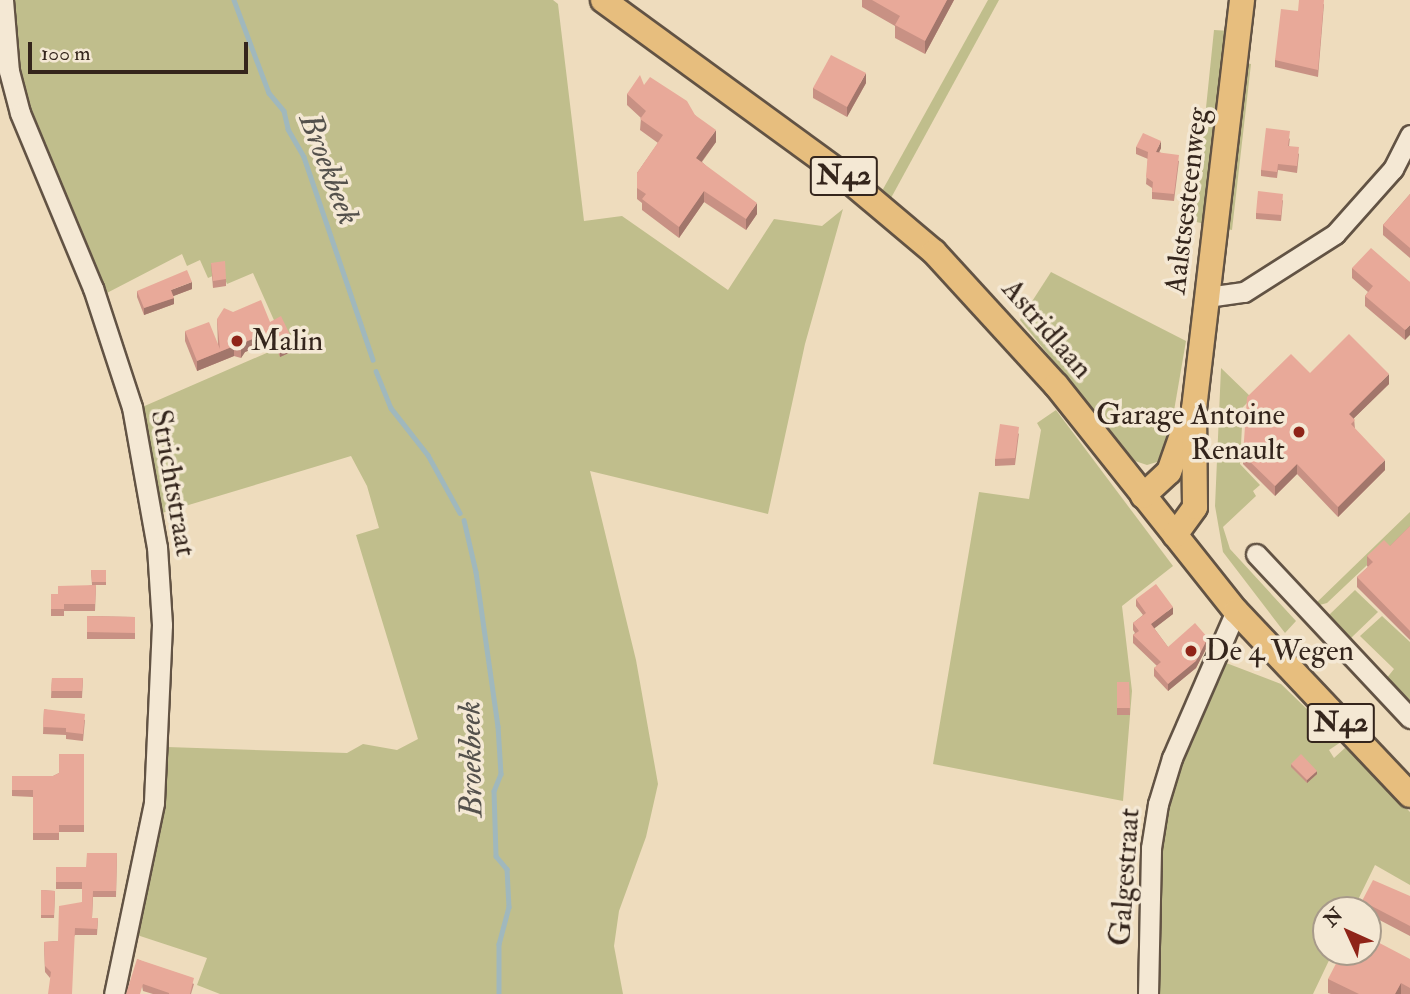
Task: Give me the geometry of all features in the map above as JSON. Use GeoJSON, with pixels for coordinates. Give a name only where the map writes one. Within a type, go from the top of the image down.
{"type":"FeatureCollection","features":[{"type":"Feature","properties":{"kind":"main road","name":"Astridlaan"},"geometry":{"type":"LineString","coordinates":[[603,0],[839,172],[934,252],[1056,385],[1236,611],[1410,795]]}},
{"type":"Feature","properties":{"kind":"main road","name":"Aalstsesteenweg"},"geometry":{"type":"LineString","coordinates":[[1175,535],[1195,507],[1194,409],[1242,0]]}},
{"type":"Feature","properties":{"kind":"main road","name":"Aalstsesteenweg"},"geometry":{"type":"LineString","coordinates":[[1143,496],[1169,472],[1194,409]]}},
{"type":"Feature","properties":{"kind":"street","name":"Strichtstraat"},"geometry":{"type":"LineString","coordinates":[[3,0],[9,71],[20,113],[93,288],[127,394],[157,547],[162,625],[154,803],[114,994]]}},
{"type":"Feature","properties":{"kind":"street"},"geometry":{"type":"LineString","coordinates":[[1207,297],[1244,292],[1335,234],[1393,169],[1410,135]]}},
{"type":"Feature","properties":{"kind":"street"},"geometry":{"type":"LineString","coordinates":[[1256,554],[1410,718]]}},
{"type":"Feature","properties":{"kind":"street","name":"Galgestraat"},"geometry":{"type":"LineString","coordinates":[[1148,994],[1151,848],[1158,804],[1172,758],[1236,611]]}},
{"type":"Feature","properties":{"kind":"shaded area"},"geometry":{"type":"Polygon","coordinates":[[[12,0],[553,0],[558,4],[584,221],[622,216],[728,290],[774,219],[822,226],[843,209],[805,344],[768,514],[590,471],[636,660],[658,784],[646,837],[619,911],[614,946],[623,994],[220,994],[197,985],[207,958],[137,935],[167,747],[347,753],[363,744],[397,750],[418,739],[356,535],[379,528],[367,486],[351,456],[162,513],[140,408],[285,345],[253,273],[227,284],[222,272],[208,278],[200,260],[187,266],[182,254],[103,295],[32,124],[16,54],[12,0]]]}},
{"type":"Feature","properties":{"kind":"shaded area"},"geometry":{"type":"Polygon","coordinates":[[[988,0],[999,0],[891,198],[882,191],[988,0]]]}},
{"type":"Feature","properties":{"kind":"shaded area"},"geometry":{"type":"Polygon","coordinates":[[[1214,30],[1231,31],[1228,60],[1251,64],[1232,230],[1192,221],[1194,193],[1185,181],[1185,163],[1200,166],[1214,30]]]}},
{"type":"Feature","properties":{"kind":"shaded area"},"geometry":{"type":"Polygon","coordinates":[[[1051,272],[1186,341],[1170,434],[1157,462],[1147,465],[1135,461],[1020,320],[1051,272]]]}},
{"type":"Feature","properties":{"kind":"shaded area"},"geometry":{"type":"Polygon","coordinates":[[[1221,368],[1252,398],[1243,407],[1240,464],[1260,485],[1253,491],[1256,496],[1223,527],[1230,549],[1296,621],[1285,633],[1223,552],[1215,506],[1221,368]]]}},
{"type":"Feature","properties":{"kind":"shaded area"},"geometry":{"type":"Polygon","coordinates":[[[1056,410],[1173,566],[1122,606],[1132,691],[1123,801],[933,764],[979,492],[1029,499],[1041,430],[1037,423],[1056,410]]]}},
{"type":"Feature","properties":{"kind":"shaded area"},"geometry":{"type":"Polygon","coordinates":[[[1410,512],[1410,536],[1383,550],[1327,603],[1312,607],[1410,512]]]}},
{"type":"Feature","properties":{"kind":"shaded area"},"geometry":{"type":"Polygon","coordinates":[[[1355,590],[1378,612],[1351,638],[1329,615],[1355,590]]]}},
{"type":"Feature","properties":{"kind":"shaded area"},"geometry":{"type":"Polygon","coordinates":[[[1382,616],[1410,642],[1410,700],[1386,679],[1394,669],[1360,636],[1382,616]]]}},
{"type":"Feature","properties":{"kind":"shaded area"},"geometry":{"type":"Polygon","coordinates":[[[1221,661],[1281,684],[1341,742],[1329,750],[1334,758],[1346,747],[1410,812],[1410,885],[1375,865],[1360,896],[1312,896],[1312,966],[1326,966],[1313,994],[1154,994],[1165,802],[1221,661]]]}},
{"type":"Feature","properties":{"kind":"building"},"geometry":{"type":"Polygon","coordinates":[[[872,0],[947,0],[925,41],[895,25],[900,16],[872,0]]]}},
{"type":"Feature","properties":{"kind":"building"},"geometry":{"type":"Polygon","coordinates":[[[1299,0],[1324,0],[1318,70],[1275,60],[1281,9],[1298,11],[1299,0]]]}},
{"type":"Feature","properties":{"kind":"building"},"geometry":{"type":"Polygon","coordinates":[[[831,55],[866,73],[847,107],[813,88],[831,55]]]}},
{"type":"Feature","properties":{"kind":"building"},"geometry":{"type":"Polygon","coordinates":[[[640,75],[644,85],[650,77],[687,101],[695,115],[716,130],[696,158],[757,203],[746,219],[704,191],[679,227],[642,199],[646,194],[637,188],[637,173],[663,135],[640,119],[646,111],[627,94],[640,75]]]}},
{"type":"Feature","properties":{"kind":"building"},"geometry":{"type":"Polygon","coordinates":[[[1266,128],[1290,131],[1288,146],[1299,147],[1297,166],[1278,164],[1277,172],[1261,170],[1266,128]]]}},
{"type":"Feature","properties":{"kind":"building"},"geometry":{"type":"Polygon","coordinates":[[[1143,133],[1161,141],[1156,152],[1179,155],[1174,194],[1152,192],[1153,182],[1146,177],[1148,152],[1136,147],[1143,133]]]}},
{"type":"Feature","properties":{"kind":"building"},"geometry":{"type":"Polygon","coordinates":[[[1258,191],[1283,194],[1281,215],[1256,213],[1258,191]]]}},
{"type":"Feature","properties":{"kind":"building"},"geometry":{"type":"Polygon","coordinates":[[[1410,194],[1410,248],[1383,225],[1410,194]]]}},
{"type":"Feature","properties":{"kind":"building"},"geometry":{"type":"Polygon","coordinates":[[[1371,248],[1410,282],[1410,325],[1405,330],[1365,296],[1373,286],[1352,268],[1371,248]]]}},
{"type":"Feature","properties":{"kind":"building"},"geometry":{"type":"Polygon","coordinates":[[[225,261],[226,279],[213,281],[211,263],[225,261]]]}},
{"type":"Feature","properties":{"kind":"building"},"geometry":{"type":"Polygon","coordinates":[[[187,270],[192,282],[171,290],[174,298],[144,308],[137,291],[187,270]]]}},
{"type":"Feature","properties":{"kind":"building","name":"Malin"},"geometry":{"type":"Polygon","coordinates":[[[261,300],[270,322],[281,316],[293,341],[280,347],[273,331],[245,342],[241,348],[234,346],[197,361],[185,331],[209,322],[220,349],[217,319],[224,308],[233,312],[261,300]]]}},
{"type":"Feature","properties":{"kind":"building","name":"Garage Antoine Renault"},"geometry":{"type":"Polygon","coordinates":[[[1349,334],[1389,374],[1349,414],[1355,420],[1351,424],[1385,460],[1338,507],[1297,464],[1275,486],[1243,455],[1247,397],[1291,354],[1310,373],[1349,334]]]}},
{"type":"Feature","properties":{"kind":"building"},"geometry":{"type":"Polygon","coordinates":[[[1000,424],[1019,427],[1015,458],[995,459],[1000,424]]]}},
{"type":"Feature","properties":{"kind":"building"},"geometry":{"type":"Polygon","coordinates":[[[1410,526],[1410,631],[1357,577],[1373,562],[1367,556],[1384,540],[1390,546],[1410,526]]]}},
{"type":"Feature","properties":{"kind":"building"},"geometry":{"type":"Polygon","coordinates":[[[91,570],[106,570],[106,582],[92,582],[91,570]]]}},
{"type":"Feature","properties":{"kind":"building"},"geometry":{"type":"Polygon","coordinates":[[[1156,584],[1173,607],[1151,624],[1168,647],[1195,623],[1208,638],[1196,661],[1168,684],[1154,668],[1161,662],[1133,635],[1139,631],[1133,623],[1146,613],[1136,599],[1156,584]]]}},
{"type":"Feature","properties":{"kind":"building"},"geometry":{"type":"Polygon","coordinates":[[[96,585],[95,604],[64,604],[64,609],[51,609],[51,594],[58,594],[58,586],[96,585]]]}},
{"type":"Feature","properties":{"kind":"building"},"geometry":{"type":"Polygon","coordinates":[[[87,616],[135,617],[135,633],[87,632],[87,616]]]}},
{"type":"Feature","properties":{"kind":"building"},"geometry":{"type":"Polygon","coordinates":[[[52,678],[83,678],[82,691],[51,691],[52,678]]]}},
{"type":"Feature","properties":{"kind":"building"},"geometry":{"type":"Polygon","coordinates":[[[1117,682],[1129,682],[1130,708],[1117,708],[1117,682]]]}},
{"type":"Feature","properties":{"kind":"building"},"geometry":{"type":"Polygon","coordinates":[[[44,709],[85,714],[83,734],[66,732],[66,728],[43,727],[44,709]]]}},
{"type":"Feature","properties":{"kind":"building"},"geometry":{"type":"Polygon","coordinates":[[[59,754],[84,754],[84,825],[59,825],[59,833],[33,833],[33,790],[12,790],[12,776],[53,776],[59,773],[59,754]]]}},
{"type":"Feature","properties":{"kind":"building"},"geometry":{"type":"Polygon","coordinates":[[[1301,754],[1317,771],[1307,780],[1291,764],[1301,754]]]}},
{"type":"Feature","properties":{"kind":"building"},"geometry":{"type":"Polygon","coordinates":[[[87,853],[117,853],[116,891],[93,891],[92,918],[98,918],[97,929],[75,928],[72,994],[48,994],[51,972],[45,966],[44,942],[58,941],[59,906],[82,902],[82,882],[56,882],[56,867],[86,867],[87,853]]]}},
{"type":"Feature","properties":{"kind":"building"},"geometry":{"type":"Polygon","coordinates":[[[1373,880],[1410,896],[1410,926],[1382,911],[1382,896],[1365,896],[1373,880]]]}},
{"type":"Feature","properties":{"kind":"building"},"geometry":{"type":"Polygon","coordinates":[[[41,890],[55,891],[54,915],[41,915],[41,890]]]}},
{"type":"Feature","properties":{"kind":"building"},"geometry":{"type":"Polygon","coordinates":[[[1382,944],[1410,959],[1410,988],[1401,983],[1395,994],[1359,994],[1328,979],[1335,966],[1382,966],[1382,944]]]}},
{"type":"Feature","properties":{"kind":"building"},"geometry":{"type":"Polygon","coordinates":[[[137,959],[194,978],[190,994],[169,994],[143,984],[140,994],[126,994],[137,959]]]}},
{"type":"Feature","properties":{"kind":"waterway","name":"Broekbeek"},"geometry":{"type":"LineString","coordinates":[[234,0],[269,93],[284,111],[288,129],[304,157],[373,360]]}},
{"type":"Feature","properties":{"kind":"waterway","name":"Broekbeek"},"geometry":{"type":"LineString","coordinates":[[376,371],[391,408],[428,455],[460,513]]}},
{"type":"Feature","properties":{"kind":"waterway","name":"Broekbeek"},"geometry":{"type":"LineString","coordinates":[[464,520],[476,572],[498,726],[501,774],[494,791],[496,856],[507,869],[509,907],[499,944],[499,994]]}},
{"type":"Feature","properties":{"kind":"place","name":"Malin"},"geometry":{"type":"Point","coordinates":[237,341]}},
{"type":"Feature","properties":{"kind":"place","name":"Garage Antoine Renault"},"geometry":{"type":"Point","coordinates":[1299,432]}},
{"type":"Feature","properties":{"kind":"place","name":"De 4 Wegen"},"geometry":{"type":"Point","coordinates":[1191,651]}}]}
